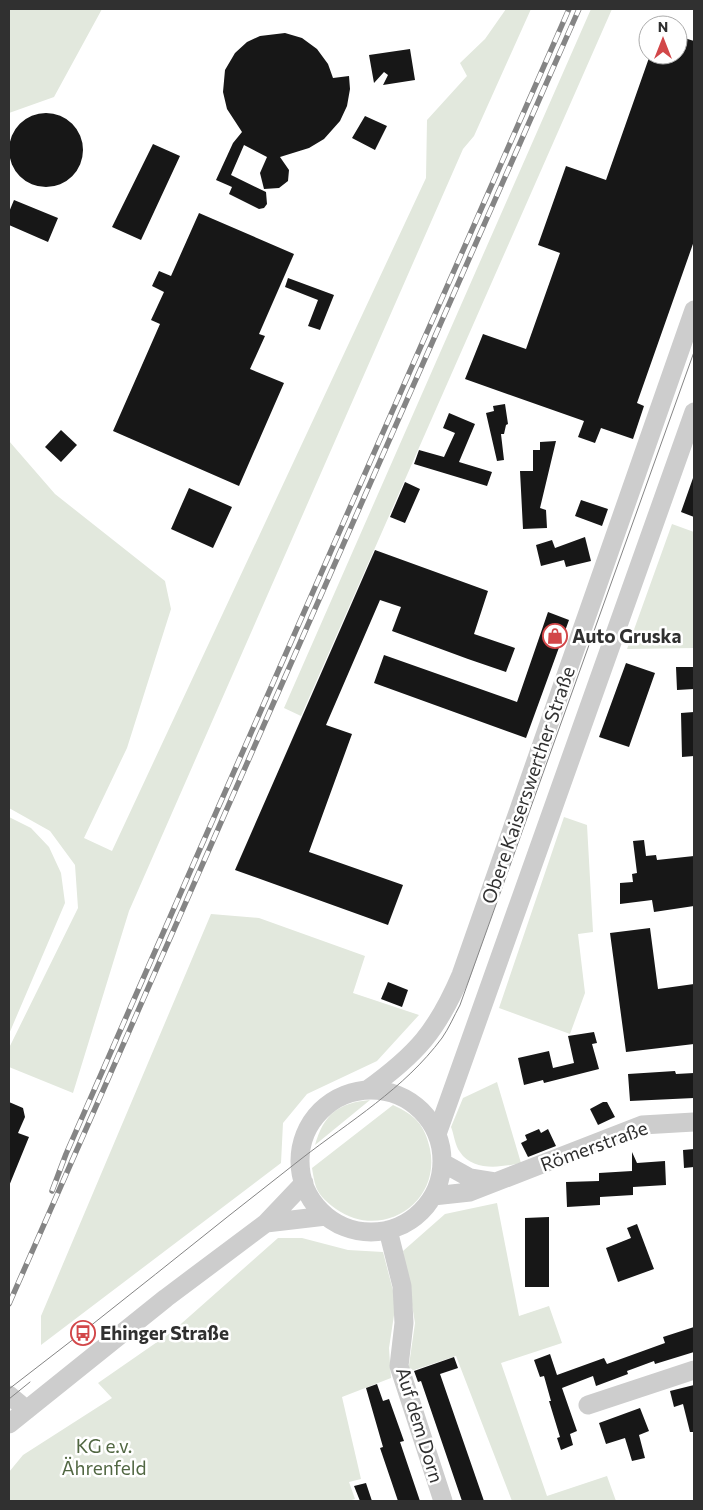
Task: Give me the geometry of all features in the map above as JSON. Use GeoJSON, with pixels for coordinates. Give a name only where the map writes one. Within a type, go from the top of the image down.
{"type":"FeatureCollection","features":[{"type":"Feature","properties":{"kind":"street","name":"Obere Kaiserswerther Straße"},"geometry":{"type":"LineString","coordinates":[[367,1090],[417,1050],[435,1027],[458,982],[694,310]]}},
{"type":"Feature","properties":{"kind":"street","name":"Obere Kaiserswerther Straße"},"geometry":{"type":"LineString","coordinates":[[437,1134],[694,412]]}},
{"type":"Feature","properties":{"kind":"street"},"geometry":{"type":"LineString","coordinates":[[367,1090],[390,1093],[414,1104],[428,1118],[437,1134],[442,1164],[440,1180],[433,1196],[422,1212],[406,1223],[388,1230],[362,1232],[343,1226],[326,1216],[312,1201],[304,1183],[300,1159],[304,1139],[313,1120],[328,1105],[346,1095],[367,1090]]}},
{"type":"Feature","properties":{"kind":"street","name":"Römerstraße"},"geometry":{"type":"LineString","coordinates":[[433,1196],[470,1192],[497,1183],[642,1125],[694,1122]]}},
{"type":"Feature","properties":{"kind":"street"},"geometry":{"type":"LineString","coordinates":[[442,1164],[470,1178],[497,1183]]}},
{"type":"Feature","properties":{"kind":"street"},"geometry":{"type":"LineString","coordinates":[[9,1424],[166,1298],[266,1224],[304,1183]]}},
{"type":"Feature","properties":{"kind":"street"},"geometry":{"type":"LineString","coordinates":[[266,1224],[326,1216]]}},
{"type":"Feature","properties":{"kind":"street","name":"Auf dem Dorn"},"geometry":{"type":"LineString","coordinates":[[388,1230],[402,1286],[404,1323],[399,1366],[443,1501]]}},
{"type":"Feature","properties":{"kind":"street"},"geometry":{"type":"LineString","coordinates":[[588,1405],[694,1370]]}},
{"type":"Feature","properties":{"kind":"street"},"geometry":{"type":"LineString","coordinates":[[9,1395],[27,1410]]}},
{"type":"Feature","properties":{"kind":"green space"},"geometry":{"type":"Polygon","coordinates":[[[9,9],[102,9],[54,97],[9,113],[9,9]]]}},
{"type":"Feature","properties":{"kind":"green space"},"geometry":{"type":"Polygon","coordinates":[[[506,9],[531,9],[474,136],[463,149],[129,911],[73,1093],[9,1067],[9,1048],[78,908],[75,865],[50,831],[9,808],[9,441],[55,494],[165,581],[171,609],[127,748],[84,838],[112,851],[426,178],[427,120],[467,76],[460,63],[485,39],[506,9]]]}},
{"type":"Feature","properties":{"kind":"green space"},"geometry":{"type":"Polygon","coordinates":[[[591,9],[612,9],[301,716],[284,708],[591,9]]]}},
{"type":"Feature","properties":{"kind":"green space"},"geometry":{"type":"Polygon","coordinates":[[[672,524],[694,532],[694,648],[627,649],[672,524]]]}},
{"type":"Feature","properties":{"kind":"green space"},"geometry":{"type":"Polygon","coordinates":[[[9,817],[31,828],[49,847],[61,873],[65,903],[9,1034],[9,817]]]}},
{"type":"Feature","properties":{"kind":"green space"},"geometry":{"type":"Polygon","coordinates":[[[564,817],[587,825],[593,932],[578,934],[585,993],[570,1034],[499,1008],[564,817]]]}},
{"type":"Feature","properties":{"kind":"green space"},"geometry":{"type":"Polygon","coordinates":[[[211,914],[259,918],[365,956],[353,993],[419,1015],[377,1061],[307,1094],[283,1123],[281,1163],[41,1345],[41,1316],[211,914]]]}},
{"type":"Feature","properties":{"kind":"green space"},"geometry":{"type":"Polygon","coordinates":[[[497,1082],[521,1163],[497,1167],[472,1163],[466,1158],[457,1147],[451,1127],[463,1098],[497,1082]]]}},
{"type":"Feature","properties":{"kind":"green space"},"geometry":{"type":"Polygon","coordinates":[[[370,1100],[315,1145],[323,1125],[334,1112],[349,1104],[370,1100]]]}},
{"type":"Feature","properties":{"kind":"green space"},"geometry":{"type":"Polygon","coordinates":[[[393,1105],[413,1117],[425,1133],[430,1149],[431,1169],[426,1186],[417,1201],[404,1212],[388,1219],[371,1221],[353,1218],[336,1209],[322,1197],[316,1187],[312,1168],[393,1105]]]}},
{"type":"Feature","properties":{"kind":"green space"},"geometry":{"type":"Polygon","coordinates":[[[497,1203],[519,1316],[549,1306],[562,1343],[501,1363],[547,1496],[607,1476],[616,1501],[512,1501],[456,1356],[408,1372],[415,1323],[403,1251],[445,1214],[497,1203]]]}},
{"type":"Feature","properties":{"kind":"green space","name":"KG e.v. Ährenfeld"},"geometry":{"type":"Polygon","coordinates":[[[278,1238],[302,1238],[348,1250],[383,1252],[396,1302],[389,1348],[391,1378],[342,1397],[361,1479],[349,1482],[355,1499],[348,1501],[9,1501],[9,1472],[23,1455],[112,1398],[98,1383],[173,1331],[278,1238]]]}},
{"type":"Feature","properties":{"kind":"building"},"geometry":{"type":"Polygon","coordinates":[[[285,33],[302,38],[317,49],[328,64],[333,78],[349,76],[350,89],[347,106],[340,121],[324,139],[309,148],[280,157],[289,170],[288,181],[279,188],[264,189],[260,173],[267,157],[244,145],[231,175],[266,192],[267,204],[264,208],[259,209],[229,194],[232,187],[216,180],[233,143],[242,132],[227,109],[223,92],[225,70],[235,53],[247,42],[260,36],[285,33]]]}},
{"type":"Feature","properties":{"kind":"building"},"geometry":{"type":"Polygon","coordinates":[[[688,39],[694,41],[694,241],[637,403],[644,406],[633,439],[601,428],[595,443],[578,437],[584,421],[465,379],[483,334],[526,349],[560,253],[538,245],[566,166],[606,180],[646,65],[688,65],[688,39]]]}},
{"type":"Feature","properties":{"kind":"building"},"geometry":{"type":"Polygon","coordinates":[[[410,49],[415,80],[383,85],[388,75],[384,72],[374,83],[369,55],[410,49]]]}},
{"type":"Feature","properties":{"kind":"building"},"geometry":{"type":"Polygon","coordinates":[[[46,113],[60,116],[72,124],[80,136],[83,150],[80,164],[72,176],[60,184],[46,187],[32,184],[20,176],[12,164],[9,150],[12,136],[20,124],[32,116],[46,113]]]}},
{"type":"Feature","properties":{"kind":"building"},"geometry":{"type":"Polygon","coordinates":[[[365,116],[387,126],[375,150],[352,138],[365,116]]]}},
{"type":"Feature","properties":{"kind":"building"},"geometry":{"type":"Polygon","coordinates":[[[153,144],[180,156],[141,240],[112,227],[153,144]]]}},
{"type":"Feature","properties":{"kind":"building"},"geometry":{"type":"Polygon","coordinates":[[[14,200],[58,218],[48,242],[9,225],[9,212],[14,200]]]}},
{"type":"Feature","properties":{"kind":"building"},"geometry":{"type":"Polygon","coordinates":[[[199,213],[294,254],[259,334],[265,336],[250,369],[284,383],[239,486],[113,431],[160,324],[151,320],[164,292],[152,286],[159,271],[171,276],[199,213]]]}},
{"type":"Feature","properties":{"kind":"building"},"geometry":{"type":"Polygon","coordinates":[[[288,278],[334,295],[320,330],[308,326],[318,300],[285,287],[288,278]]]}},
{"type":"Feature","properties":{"kind":"building"},"geometry":{"type":"Polygon","coordinates":[[[505,404],[508,424],[504,434],[501,434],[504,460],[497,461],[486,413],[494,411],[493,406],[505,404]]]}},
{"type":"Feature","properties":{"kind":"building"},"geometry":{"type":"Polygon","coordinates":[[[449,413],[475,424],[459,462],[492,472],[487,486],[414,464],[419,450],[444,457],[455,433],[443,428],[449,413]]]}},
{"type":"Feature","properties":{"kind":"building"},"geometry":{"type":"Polygon","coordinates":[[[61,430],[77,445],[61,462],[45,447],[61,430]]]}},
{"type":"Feature","properties":{"kind":"building"},"geometry":{"type":"Polygon","coordinates":[[[556,441],[540,508],[546,510],[547,528],[523,529],[520,471],[533,471],[533,450],[540,450],[540,442],[556,441]]]}},
{"type":"Feature","properties":{"kind":"building"},"geometry":{"type":"Polygon","coordinates":[[[694,479],[694,517],[681,512],[694,479]]]}},
{"type":"Feature","properties":{"kind":"building"},"geometry":{"type":"Polygon","coordinates":[[[405,482],[420,489],[405,523],[390,517],[405,482]]]}},
{"type":"Feature","properties":{"kind":"building"},"geometry":{"type":"Polygon","coordinates":[[[189,488],[232,507],[213,548],[171,529],[189,488]]]}},
{"type":"Feature","properties":{"kind":"building"},"geometry":{"type":"Polygon","coordinates":[[[581,500],[608,509],[602,526],[575,516],[581,500]]]}},
{"type":"Feature","properties":{"kind":"building"},"geometry":{"type":"Polygon","coordinates":[[[585,537],[591,561],[566,567],[564,560],[541,566],[536,545],[552,540],[555,548],[585,537]]]}},
{"type":"Feature","properties":{"kind":"building"},"geometry":{"type":"Polygon","coordinates":[[[375,550],[488,591],[474,634],[515,648],[506,672],[468,659],[392,631],[401,607],[380,600],[326,725],[352,734],[309,852],[403,885],[388,925],[235,870],[375,550]]]}},
{"type":"Feature","properties":{"kind":"building"},"geometry":{"type":"Polygon","coordinates":[[[548,612],[569,620],[526,738],[374,683],[384,655],[517,702],[548,612]]]}},
{"type":"Feature","properties":{"kind":"building"},"geometry":{"type":"Polygon","coordinates":[[[626,663],[655,673],[629,747],[599,737],[626,663]]]}},
{"type":"Feature","properties":{"kind":"building"},"geometry":{"type":"Polygon","coordinates":[[[676,667],[694,667],[694,689],[677,690],[676,667]]]}},
{"type":"Feature","properties":{"kind":"building"},"geometry":{"type":"Polygon","coordinates":[[[694,712],[694,756],[682,757],[681,713],[694,712]]]}},
{"type":"Feature","properties":{"kind":"building"},"geometry":{"type":"Polygon","coordinates":[[[644,840],[646,856],[656,855],[657,860],[694,856],[694,906],[654,912],[652,900],[620,904],[620,883],[633,882],[632,874],[637,873],[633,841],[644,840]]]}},
{"type":"Feature","properties":{"kind":"building"},"geometry":{"type":"Polygon","coordinates":[[[650,928],[658,989],[694,984],[694,1044],[626,1052],[610,933],[650,928]]]}},
{"type":"Feature","properties":{"kind":"building"},"geometry":{"type":"Polygon","coordinates":[[[388,982],[408,990],[402,1007],[381,999],[388,982]]]}},
{"type":"Feature","properties":{"kind":"building"},"geometry":{"type":"Polygon","coordinates":[[[594,1032],[597,1043],[592,1044],[599,1069],[544,1083],[543,1080],[524,1085],[518,1058],[549,1051],[553,1068],[574,1063],[568,1036],[594,1032]]]}},
{"type":"Feature","properties":{"kind":"building"},"geometry":{"type":"Polygon","coordinates":[[[675,1071],[676,1074],[694,1073],[694,1098],[630,1101],[628,1074],[675,1071]]]}},
{"type":"Feature","properties":{"kind":"building"},"geometry":{"type":"Polygon","coordinates":[[[9,1102],[23,1108],[25,1117],[18,1133],[29,1137],[9,1186],[9,1102]]]}},
{"type":"Feature","properties":{"kind":"building"},"geometry":{"type":"Polygon","coordinates":[[[603,1102],[607,1102],[615,1117],[598,1125],[590,1109],[603,1102]]]}},
{"type":"Feature","properties":{"kind":"building"},"geometry":{"type":"Polygon","coordinates":[[[539,1129],[541,1133],[548,1129],[556,1146],[528,1157],[521,1143],[527,1140],[525,1135],[539,1129]]]}},
{"type":"Feature","properties":{"kind":"building"},"geometry":{"type":"Polygon","coordinates":[[[694,1149],[694,1167],[684,1168],[683,1150],[694,1149]]]}},
{"type":"Feature","properties":{"kind":"building"},"geometry":{"type":"Polygon","coordinates":[[[632,1152],[637,1163],[665,1161],[666,1185],[633,1187],[633,1195],[600,1197],[600,1205],[567,1207],[566,1182],[599,1181],[599,1173],[632,1171],[632,1152]]]}},
{"type":"Feature","properties":{"kind":"building"},"geometry":{"type":"Polygon","coordinates":[[[549,1217],[549,1287],[525,1287],[525,1218],[549,1217]]]}},
{"type":"Feature","properties":{"kind":"building"},"geometry":{"type":"Polygon","coordinates":[[[637,1224],[654,1269],[618,1282],[606,1248],[631,1238],[627,1228],[637,1224]]]}},
{"type":"Feature","properties":{"kind":"building"},"geometry":{"type":"Polygon","coordinates":[[[694,1327],[694,1352],[655,1364],[654,1361],[627,1371],[628,1374],[596,1386],[593,1376],[562,1388],[577,1431],[570,1434],[573,1445],[561,1450],[557,1438],[560,1437],[549,1401],[551,1401],[544,1376],[540,1377],[534,1360],[550,1354],[557,1375],[604,1358],[607,1364],[665,1343],[663,1337],[694,1327]]]}},
{"type":"Feature","properties":{"kind":"building"},"geometry":{"type":"Polygon","coordinates":[[[454,1357],[458,1368],[440,1374],[484,1501],[462,1501],[421,1381],[418,1382],[414,1371],[454,1357]]]}},
{"type":"Feature","properties":{"kind":"building"},"geometry":{"type":"Polygon","coordinates":[[[377,1384],[383,1401],[389,1399],[404,1441],[400,1442],[420,1501],[398,1501],[380,1448],[383,1447],[366,1388],[377,1384]]]}},
{"type":"Feature","properties":{"kind":"building"},"geometry":{"type":"Polygon","coordinates":[[[694,1385],[694,1432],[690,1432],[683,1404],[674,1407],[670,1391],[694,1385]]]}},
{"type":"Feature","properties":{"kind":"building"},"geometry":{"type":"Polygon","coordinates":[[[640,1408],[649,1431],[639,1435],[645,1458],[632,1461],[625,1438],[606,1444],[599,1423],[640,1408]]]}},
{"type":"Feature","properties":{"kind":"building"},"geometry":{"type":"Polygon","coordinates":[[[366,1483],[372,1501],[360,1501],[354,1486],[366,1483]]]}},
{"type":"Feature","properties":{"kind":"tram line"},"geometry":{"type":"LineString","coordinates":[[9,1389],[301,1159],[394,1089],[427,1056],[445,1034],[460,1005],[694,352]]}},
{"type":"Feature","properties":{"kind":"tram line"},"geometry":{"type":"LineString","coordinates":[[9,1399],[30,1382]]}},
{"type":"Feature","properties":{"kind":"railway"},"geometry":{"type":"LineString","coordinates":[[52,1191],[66,1154],[569,9]]}},
{"type":"Feature","properties":{"kind":"railway"},"geometry":{"type":"LineString","coordinates":[[9,1304],[579,9]]}},
{"type":"Feature","properties":{"kind":"place","name":"Auto Gruska"},"geometry":{"type":"Point","coordinates":[555,636]}},
{"type":"Feature","properties":{"kind":"place","name":"Ehinger Straße"},"geometry":{"type":"Point","coordinates":[83,1333]}}]}
